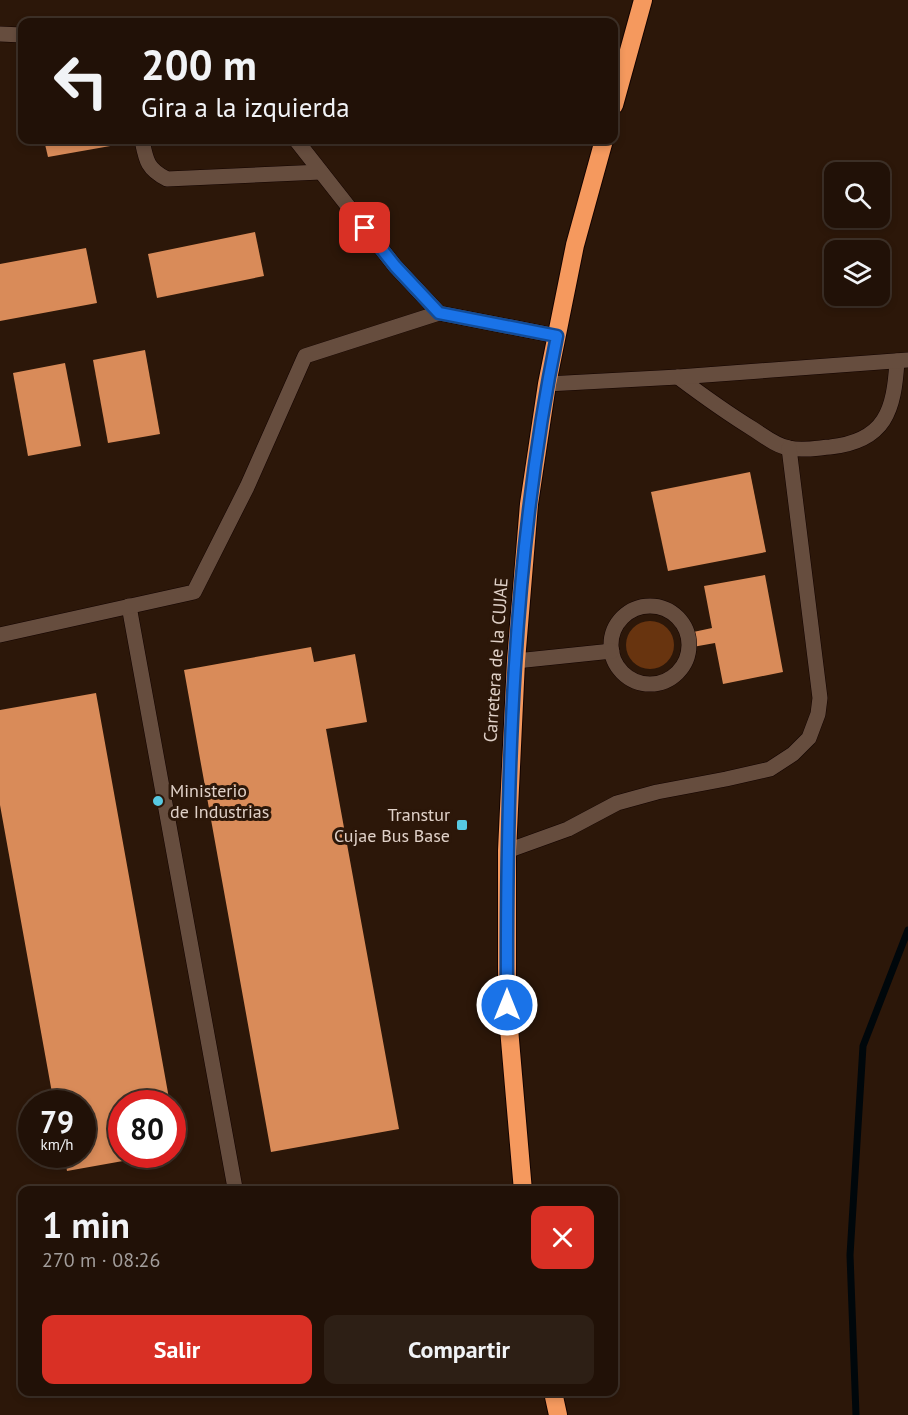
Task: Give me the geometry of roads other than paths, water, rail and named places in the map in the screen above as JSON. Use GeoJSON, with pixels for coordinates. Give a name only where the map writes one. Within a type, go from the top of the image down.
{"type":"FeatureCollection","features":[{"type":"Feature","properties":{"kind":"highway"},"geometry":{"type":"LineString","coordinates":[[618,91],[643,0]]}},
{"type":"Feature","properties":{"kind":"highway","name":"Carretera de la CUJAE"},"geometry":{"type":"LineString","coordinates":[[523,1186],[507,1005],[507,851],[516,661],[529,504],[547,384],[575,244],[603,144]]}},
{"type":"Feature","properties":{"kind":"highway"},"geometry":{"type":"LineString","coordinates":[[554,1396],[558,1415]]}},
{"type":"Feature","properties":{"kind":"street"},"geometry":{"type":"LineString","coordinates":[[0,34],[18,34]]}},
{"type":"Feature","properties":{"kind":"street"},"geometry":{"type":"LineString","coordinates":[[143,144],[146,159],[155,173],[167,179],[321,172]]}},
{"type":"Feature","properties":{"kind":"street"},"geometry":{"type":"LineString","coordinates":[[299,144],[395,266],[439,313]]}},
{"type":"Feature","properties":{"kind":"street"},"geometry":{"type":"LineString","coordinates":[[0,635],[194,592],[247,487],[306,356],[439,313],[557,336]]}},
{"type":"Feature","properties":{"kind":"street"},"geometry":{"type":"LineString","coordinates":[[547,384],[902,361],[892,402],[879,426],[867,437],[849,445],[810,449],[789,448],[770,440],[678,377]]}},
{"type":"Feature","properties":{"kind":"street"},"geometry":{"type":"LineString","coordinates":[[507,851],[568,829],[617,803],[657,792],[770,769],[793,754],[809,738],[818,714],[820,698],[789,448]]}},
{"type":"Feature","properties":{"kind":"street"},"geometry":{"type":"LineString","coordinates":[[129,606],[235,1186]]}},
{"type":"Feature","properties":{"kind":"street"},"geometry":{"type":"LineString","coordinates":[[647,606],[660,607],[671,612],[681,621],[687,632],[689,645],[687,657],[681,669],[660,683],[634,680],[623,673],[612,651],[612,638],[616,626],[634,609],[647,606]]}},
{"type":"Feature","properties":{"kind":"street"},"geometry":{"type":"LineString","coordinates":[[516,661],[612,651]]}},
{"type":"Feature","properties":{"kind":"waterway"},"geometry":{"type":"LineString","coordinates":[[856,1415],[850,1255],[863,1046],[908,930]]}},
{"type":"Feature","properties":{"kind":"place","name":"Ministerio de Industrias"},"geometry":{"type":"Point","coordinates":[158,801]}},
{"type":"Feature","properties":{"kind":"place","name":"Transtur Cujae Bus Base"},"geometry":{"type":"Point","coordinates":[462,825]}}]}
